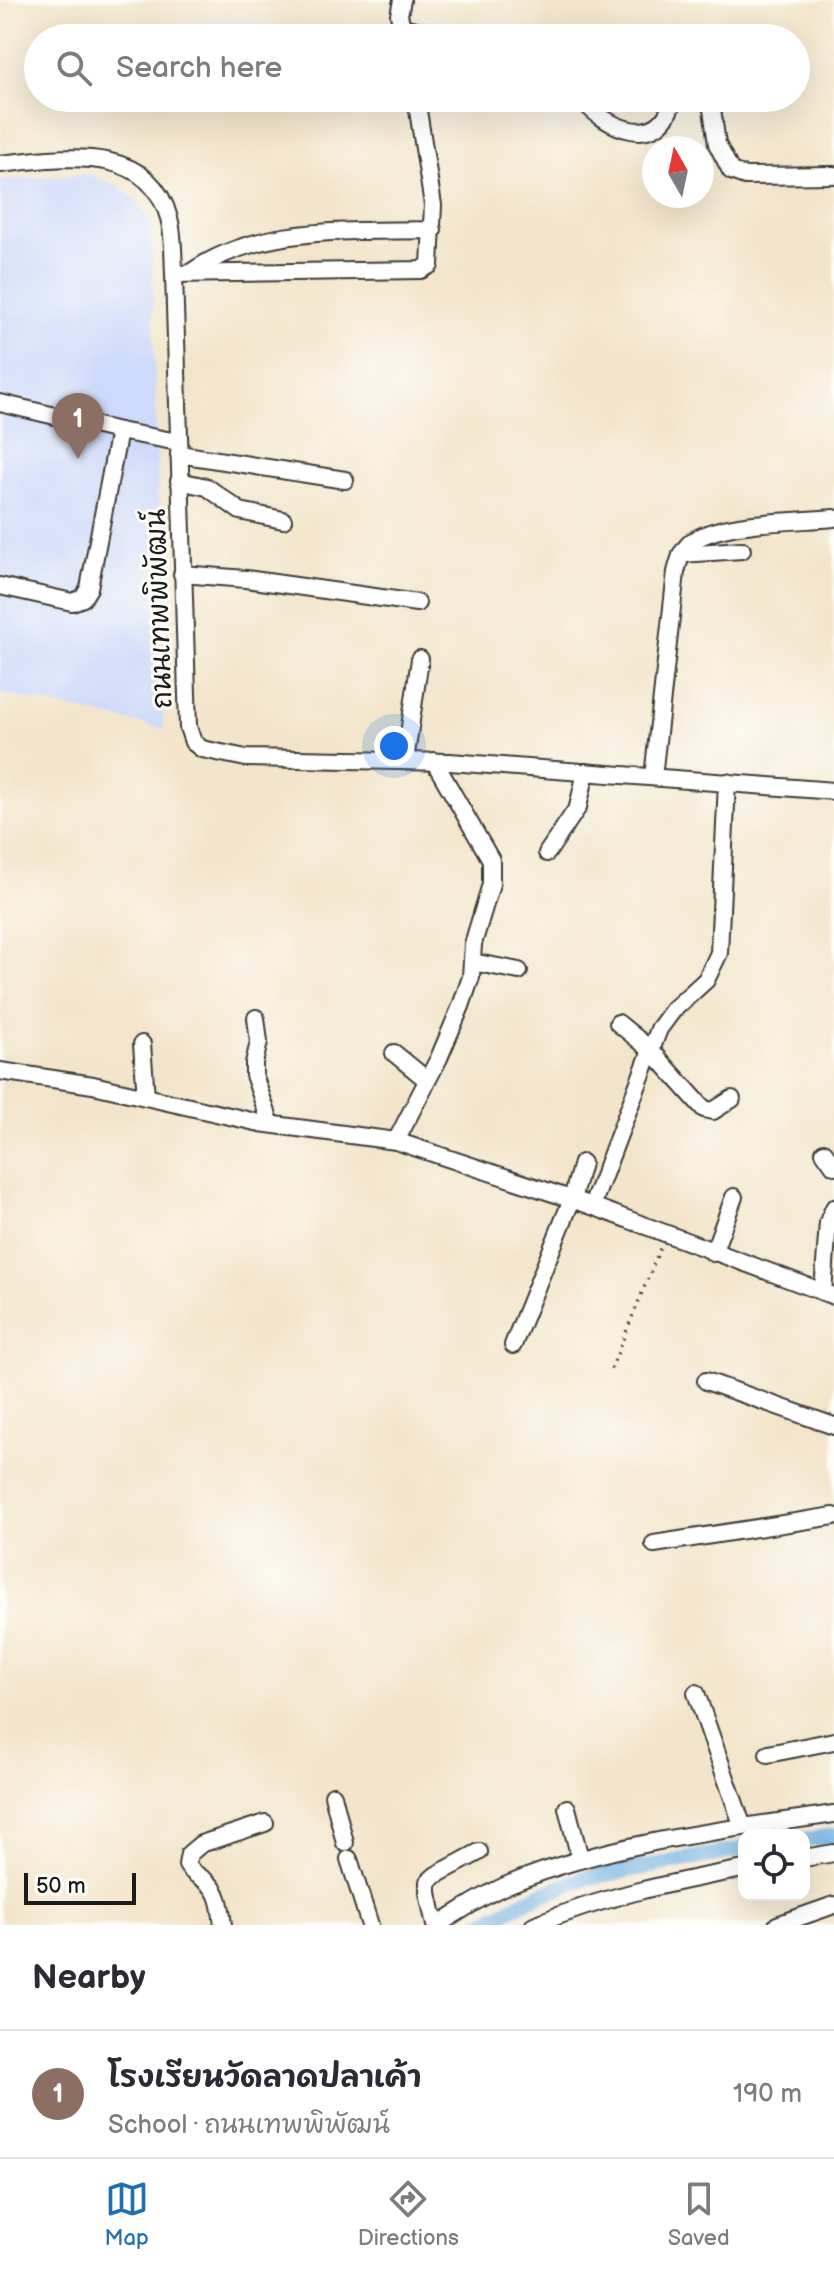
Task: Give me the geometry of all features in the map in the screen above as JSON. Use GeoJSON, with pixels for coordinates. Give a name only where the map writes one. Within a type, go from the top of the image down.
{"type":"FeatureCollection","features":[{"type":"Feature","properties":{"kind":"street"},"geometry":{"type":"LineString","coordinates":[[401,24],[402,0]]}},
{"type":"Feature","properties":{"kind":"street"},"geometry":{"type":"LineString","coordinates":[[182,274],[421,270],[430,265],[433,230],[428,166],[418,112]]}},
{"type":"Feature","properties":{"kind":"street"},"geometry":{"type":"LineString","coordinates":[[593,112],[607,123],[635,132],[656,127],[670,112]]}},
{"type":"Feature","properties":{"kind":"street"},"geometry":{"type":"LineString","coordinates":[[712,112],[717,144],[731,171],[745,176],[834,175]]}},
{"type":"Feature","properties":{"kind":"street","name":"ถนนเทพพิพัฒน์"},"geometry":{"type":"LineString","coordinates":[[0,164],[91,158],[126,165],[151,184],[163,201],[170,221],[182,274],[178,448],[188,727],[193,742],[202,749],[246,758],[434,761],[834,791]]}},
{"type":"Feature","properties":{"kind":"street"},"geometry":{"type":"LineString","coordinates":[[182,274],[230,250],[297,235],[433,230]]}},
{"type":"Feature","properties":{"kind":"street"},"geometry":{"type":"LineString","coordinates":[[0,403],[178,448],[345,480]]}},
{"type":"Feature","properties":{"kind":"street"},"geometry":{"type":"LineString","coordinates":[[0,586],[72,602],[83,598],[89,588],[119,431]]}},
{"type":"Feature","properties":{"kind":"street"},"geometry":{"type":"LineString","coordinates":[[179,481],[207,487],[240,511],[283,520]]}},
{"type":"Feature","properties":{"kind":"street"},"geometry":{"type":"LineString","coordinates":[[653,777],[676,572],[681,554],[688,545],[704,535],[731,527],[834,518]]}},
{"type":"Feature","properties":{"kind":"street"},"geometry":{"type":"LineString","coordinates":[[681,554],[742,550]]}},
{"type":"Feature","properties":{"kind":"street"},"geometry":{"type":"LineString","coordinates":[[182,574],[246,579],[417,603]]}},
{"type":"Feature","properties":{"kind":"street"},"geometry":{"type":"LineString","coordinates":[[405,761],[420,659]]}},
{"type":"Feature","properties":{"kind":"street"},"geometry":{"type":"LineString","coordinates":[[396,1141],[461,1006],[471,977],[473,944],[491,884],[491,860],[434,761]]}},
{"type":"Feature","properties":{"kind":"street"},"geometry":{"type":"LineString","coordinates":[[547,853],[578,807],[586,772]]}},
{"type":"Feature","properties":{"kind":"street"},"geometry":{"type":"LineString","coordinates":[[592,1206],[659,1029],[673,1010],[706,980],[719,953],[727,782]]}},
{"type":"Feature","properties":{"kind":"street"},"geometry":{"type":"LineString","coordinates":[[472,962],[519,971]]}},
{"type":"Feature","properties":{"kind":"street"},"geometry":{"type":"LineString","coordinates":[[256,1018],[259,1042],[254,1075],[271,1124]]}},
{"type":"Feature","properties":{"kind":"street"},"geometry":{"type":"LineString","coordinates":[[618,1023],[651,1050],[704,1109],[713,1111],[732,1099]]}},
{"type":"Feature","properties":{"kind":"street"},"geometry":{"type":"LineString","coordinates":[[142,1044],[146,1097]]}},
{"type":"Feature","properties":{"kind":"street"},"geometry":{"type":"LineString","coordinates":[[394,1053],[427,1080]]}},
{"type":"Feature","properties":{"kind":"street"},"geometry":{"type":"LineString","coordinates":[[0,1071],[93,1085],[271,1124],[396,1141],[592,1206],[828,1294],[828,1222],[834,1208]]}},
{"type":"Feature","properties":{"kind":"street"},"geometry":{"type":"LineString","coordinates":[[513,1345],[572,1199],[582,1163]]}},
{"type":"Feature","properties":{"kind":"street"},"geometry":{"type":"LineString","coordinates":[[713,1253],[734,1197]]}},
{"type":"Feature","properties":{"kind":"street"},"geometry":{"type":"LineString","coordinates":[[706,1381],[834,1426]]}},
{"type":"Feature","properties":{"kind":"street"},"geometry":{"type":"LineString","coordinates":[[654,1544],[834,1516]]}},
{"type":"Feature","properties":{"kind":"street"},"geometry":{"type":"LineString","coordinates":[[696,1693],[743,1827]]}},
{"type":"Feature","properties":{"kind":"street"},"geometry":{"type":"LineString","coordinates":[[768,1754],[834,1741]]}},
{"type":"Feature","properties":{"kind":"street"},"geometry":{"type":"LineString","coordinates":[[333,1795],[370,1925]]}},
{"type":"Feature","properties":{"kind":"street"},"geometry":{"type":"LineString","coordinates":[[567,1808],[580,1858]]}},
{"type":"Feature","properties":{"kind":"street"},"geometry":{"type":"LineString","coordinates":[[479,1852],[428,1882],[436,1925],[508,1884],[580,1858],[672,1837],[834,1814]]}},
{"type":"Feature","properties":{"kind":"street"},"geometry":{"type":"LineString","coordinates":[[223,1925],[215,1891],[210,1883],[191,1872],[187,1865],[189,1854],[201,1844],[265,1823]]}},
{"type":"Feature","properties":{"kind":"street"},"geometry":{"type":"LineString","coordinates":[[810,1857],[834,1853]]}},
{"type":"Feature","properties":{"kind":"street"},"geometry":{"type":"LineString","coordinates":[[534,1925],[654,1885],[738,1870]]}},
{"type":"Feature","properties":{"kind":"street"},"geometry":{"type":"LineString","coordinates":[[777,1925],[834,1905]]}},
{"type":"Feature","properties":{"kind":"path"},"geometry":{"type":"LineString","coordinates":[[611,1369],[666,1234]]}},
{"type":"Feature","properties":{"kind":"shaded area"},"geometry":{"type":"Polygon","coordinates":[[[86,174],[118,186],[138,202],[151,225],[164,729],[0,693],[0,180],[86,174]]]}},
{"type":"Feature","properties":{"kind":"waterway"},"geometry":{"type":"LineString","coordinates":[[810,1839],[834,1836]]}},
{"type":"Feature","properties":{"kind":"waterway"},"geometry":{"type":"LineString","coordinates":[[479,1925],[530,1899],[585,1878],[738,1850]]}},
{"type":"Feature","properties":{"kind":"place","name":"โรงเรียนวัดลาดปลาเค้า"},"geometry":{"type":"Point","coordinates":[78,459]}}]}
